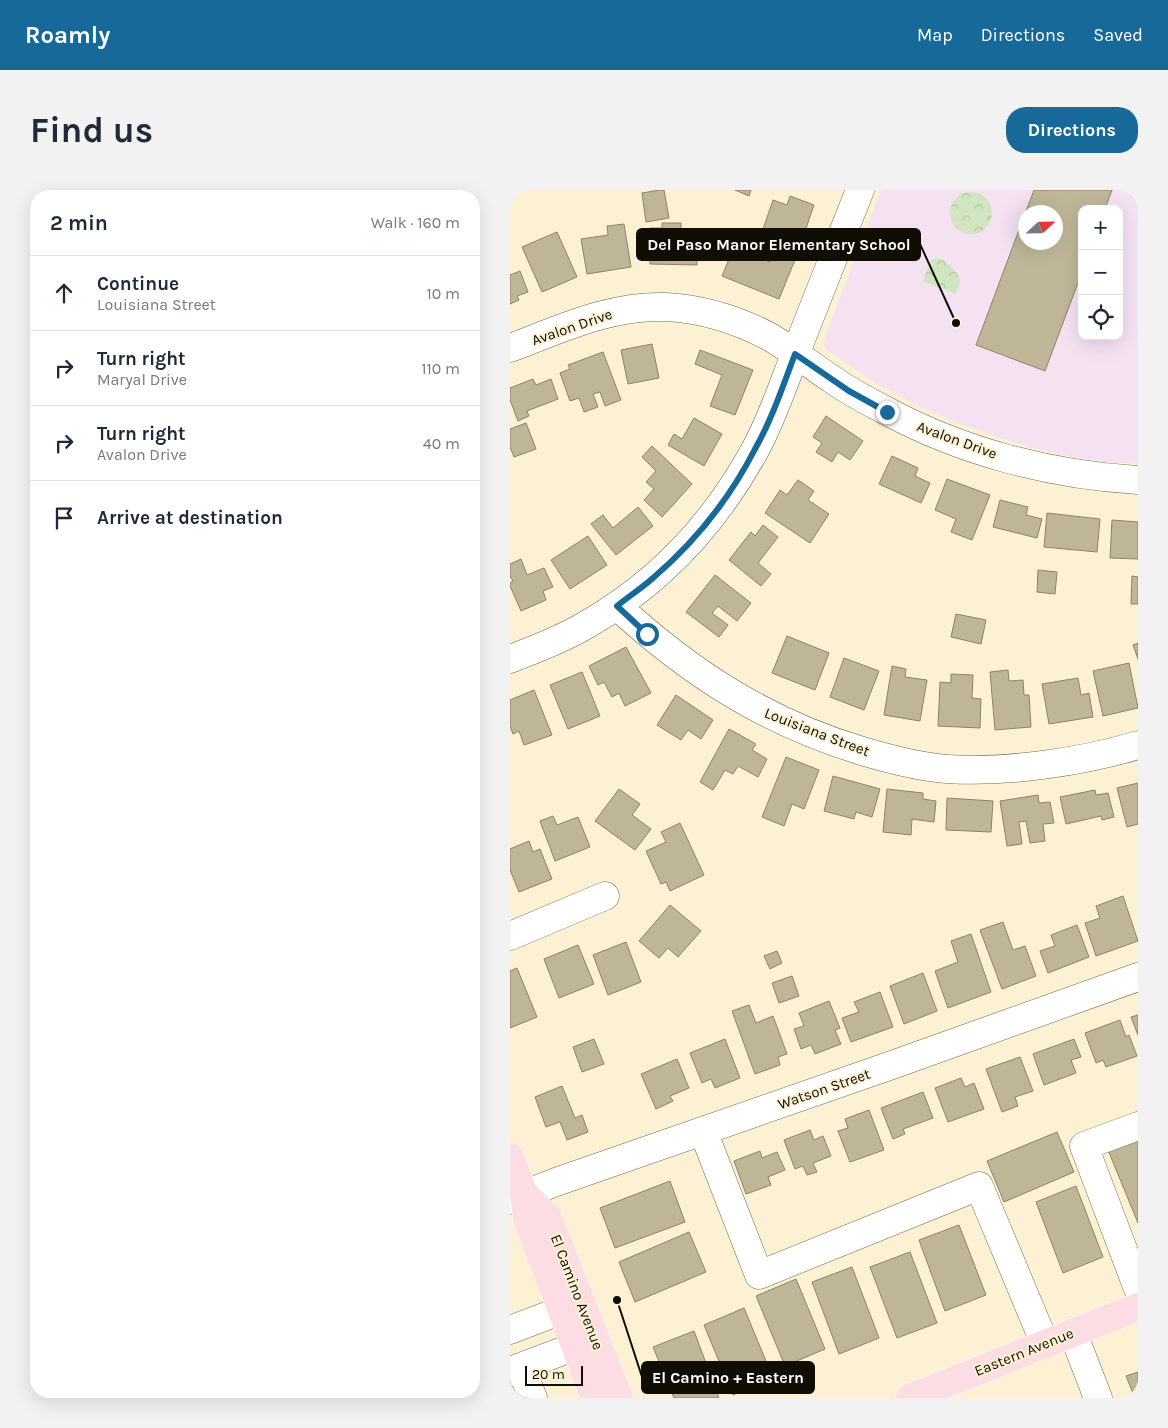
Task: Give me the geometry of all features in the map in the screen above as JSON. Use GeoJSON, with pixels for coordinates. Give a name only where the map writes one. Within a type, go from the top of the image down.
{"type":"FeatureCollection","features":[{"type":"Feature","properties":{"kind":"main road","name":"El Camino Avenue"},"geometry":{"type":"LineString","coordinates":[[510,1157],[517,1197],[595,1398]]}},
{"type":"Feature","properties":{"kind":"main road","name":"El Camino Avenue"},"geometry":{"type":"LineString","coordinates":[[517,1197],[548,1218],[619,1398]]}},
{"type":"Feature","properties":{"kind":"main road","name":"Eastern Avenue"},"geometry":{"type":"LineString","coordinates":[[910,1398],[1138,1306]]}},
{"type":"Feature","properties":{"kind":"street"},"geometry":{"type":"LineString","coordinates":[[510,660],[545,646],[585,626],[617,606],[653,578],[686,547],[715,512],[756,449],[860,190]]}},
{"type":"Feature","properties":{"kind":"street","name":"Avalon Drive"},"geometry":{"type":"LineString","coordinates":[[510,348],[602,314],[633,308],[697,311],[728,319],[772,338],[856,395],[887,412],[946,438],[1030,464],[1071,473],[1138,480]]}},
{"type":"Feature","properties":{"kind":"street","name":"Louisiana Street"},"geometry":{"type":"LineString","coordinates":[[617,606],[678,659],[746,703],[791,725],[839,744],[878,756],[921,766],[948,769],[989,769],[1080,759],[1138,745]]}},
{"type":"Feature","properties":{"kind":"street"},"geometry":{"type":"LineString","coordinates":[[510,936],[605,896]]}},
{"type":"Feature","properties":{"kind":"street","name":"Watson Street"},"geometry":{"type":"LineString","coordinates":[[517,1197],[1138,977]]}},
{"type":"Feature","properties":{"kind":"street"},"geometry":{"type":"LineString","coordinates":[[1138,1126],[1084,1146],[1138,1289]]}},
{"type":"Feature","properties":{"kind":"street"},"geometry":{"type":"LineString","coordinates":[[703,1131],[759,1274],[979,1186],[1045,1344]]}},
{"type":"Feature","properties":{"kind":"street"},"geometry":{"type":"LineString","coordinates":[[510,1330],[562,1310]]}},
{"type":"Feature","properties":{"kind":"street"},"geometry":{"type":"LineString","coordinates":[[1073,1333],[1098,1398]]}},
{"type":"Feature","properties":{"kind":"street"},"geometry":{"type":"LineString","coordinates":[[511,1375],[576,1346]]}},
{"type":"Feature","properties":{"kind":"street"},"geometry":{"type":"LineString","coordinates":[[511,1375],[518,1398]]}},
{"type":"Feature","properties":{"kind":"street"},"geometry":{"type":"LineString","coordinates":[[511,1375],[524,1376],[533,1398]]}},
{"type":"Feature","properties":{"kind":"shaded area"},"geometry":{"type":"Polygon","coordinates":[[[881,190],[1138,190],[1138,464],[1090,461],[1041,450],[999,438],[961,424],[920,407],[875,383],[824,346],[826,334],[881,190]]]}},
{"type":"Feature","properties":{"kind":"green space"},"geometry":{"type":"Polygon","coordinates":[[[975,192],[983,195],[989,201],[992,213],[989,225],[983,231],[967,234],[959,231],[953,225],[950,209],[953,201],[959,195],[975,192]]]}},
{"type":"Feature","properties":{"kind":"green space"},"geometry":{"type":"Polygon","coordinates":[[[938,258],[948,264],[959,278],[960,283],[956,294],[923,281],[931,260],[938,258]]]}},
{"type":"Feature","properties":{"kind":"building"},"geometry":{"type":"Polygon","coordinates":[[[664,190],[669,218],[646,222],[642,193],[664,190]]]}},
{"type":"Feature","properties":{"kind":"building"},"geometry":{"type":"Polygon","coordinates":[[[735,190],[751,190],[749,196],[735,190]]]}},
{"type":"Feature","properties":{"kind":"building"},"geometry":{"type":"Polygon","coordinates":[[[1034,190],[1112,190],[1106,205],[1078,205],[1078,283],[1045,371],[976,345],[1018,233],[1018,250],[1063,250],[1063,205],[1028,205],[1034,190]]]}},
{"type":"Feature","properties":{"kind":"building"},"geometry":{"type":"Polygon","coordinates":[[[790,196],[814,205],[800,246],[762,232],[773,200],[787,205],[790,196]]]}},
{"type":"Feature","properties":{"kind":"building"},"geometry":{"type":"Polygon","coordinates":[[[662,223],[681,223],[681,237],[697,237],[697,265],[650,264],[650,228],[662,228],[662,223]]]}},
{"type":"Feature","properties":{"kind":"building"},"geometry":{"type":"Polygon","coordinates":[[[624,224],[631,267],[587,274],[581,239],[608,235],[607,226],[624,224]]]}},
{"type":"Feature","properties":{"kind":"building"},"geometry":{"type":"Polygon","coordinates":[[[557,232],[577,277],[542,292],[522,247],[557,232]]]}},
{"type":"Feature","properties":{"kind":"building"},"geometry":{"type":"Polygon","coordinates":[[[734,247],[770,262],[776,247],[797,255],[779,299],[722,276],[734,247]]]}},
{"type":"Feature","properties":{"kind":"building"},"geometry":{"type":"Polygon","coordinates":[[[520,271],[528,292],[517,296],[519,300],[510,304],[510,275],[520,271]]]}},
{"type":"Feature","properties":{"kind":"building"},"geometry":{"type":"Polygon","coordinates":[[[652,344],[659,378],[628,384],[621,350],[652,344]]]}},
{"type":"Feature","properties":{"kind":"building"},"geometry":{"type":"Polygon","coordinates":[[[700,350],[753,370],[735,415],[710,406],[722,375],[695,364],[700,350]]]}},
{"type":"Feature","properties":{"kind":"building"},"geometry":{"type":"Polygon","coordinates":[[[603,352],[621,400],[605,406],[600,392],[593,394],[598,407],[584,412],[579,398],[570,401],[560,373],[570,369],[568,365],[603,352]]]}},
{"type":"Feature","properties":{"kind":"building"},"geometry":{"type":"Polygon","coordinates":[[[533,379],[536,385],[551,379],[558,399],[527,411],[529,416],[518,421],[510,400],[510,388],[533,379]]]}},
{"type":"Feature","properties":{"kind":"building"},"geometry":{"type":"Polygon","coordinates":[[[826,416],[863,441],[850,460],[838,452],[832,462],[816,452],[822,443],[813,437],[826,416]]]}},
{"type":"Feature","properties":{"kind":"building"},"geometry":{"type":"Polygon","coordinates":[[[694,418],[722,434],[704,466],[668,445],[674,434],[682,439],[694,418]]]}},
{"type":"Feature","properties":{"kind":"building"},"geometry":{"type":"Polygon","coordinates":[[[526,423],[536,449],[514,457],[510,447],[510,429],[526,423]]]}},
{"type":"Feature","properties":{"kind":"building"},"geometry":{"type":"Polygon","coordinates":[[[652,446],[692,484],[662,517],[644,500],[654,489],[646,482],[656,471],[642,457],[652,446]]]}},
{"type":"Feature","properties":{"kind":"building"},"geometry":{"type":"Polygon","coordinates":[[[892,456],[918,468],[915,476],[930,483],[921,503],[879,484],[892,456]]]}},
{"type":"Feature","properties":{"kind":"building"},"geometry":{"type":"Polygon","coordinates":[[[947,479],[990,495],[972,540],[951,532],[956,519],[935,510],[947,479]]]}},
{"type":"Feature","properties":{"kind":"building"},"geometry":{"type":"Polygon","coordinates":[[[798,480],[814,491],[808,500],[829,514],[810,543],[765,513],[780,490],[787,495],[798,480]]]}},
{"type":"Feature","properties":{"kind":"building"},"geometry":{"type":"Polygon","coordinates":[[[1000,500],[1028,507],[1026,515],[1042,519],[1037,538],[993,527],[1000,500]]]}},
{"type":"Feature","properties":{"kind":"building"},"geometry":{"type":"Polygon","coordinates":[[[638,507],[653,526],[616,555],[591,524],[603,515],[613,528],[638,507]]]}},
{"type":"Feature","properties":{"kind":"building"},"geometry":{"type":"Polygon","coordinates":[[[1047,513],[1100,519],[1097,552],[1044,547],[1047,513]]]}},
{"type":"Feature","properties":{"kind":"building"},"geometry":{"type":"Polygon","coordinates":[[[1112,520],[1138,522],[1138,559],[1110,558],[1112,520]]]}},
{"type":"Feature","properties":{"kind":"building"},"geometry":{"type":"Polygon","coordinates":[[[763,525],[778,537],[758,563],[771,574],[761,586],[729,560],[751,532],[755,536],[763,525]]]}},
{"type":"Feature","properties":{"kind":"building"},"geometry":{"type":"Polygon","coordinates":[[[588,536],[607,565],[570,589],[551,560],[588,536]]]}},
{"type":"Feature","properties":{"kind":"building"},"geometry":{"type":"Polygon","coordinates":[[[521,559],[527,575],[544,568],[553,587],[543,591],[546,600],[521,611],[510,586],[510,583],[513,581],[510,576],[510,564],[521,559]]]}},
{"type":"Feature","properties":{"kind":"building"},"geometry":{"type":"Polygon","coordinates":[[[1038,570],[1057,572],[1055,594],[1037,592],[1038,570]]]}},
{"type":"Feature","properties":{"kind":"building"},"geometry":{"type":"Polygon","coordinates":[[[715,575],[751,603],[737,621],[718,606],[712,613],[728,625],[719,637],[686,612],[715,575]]]}},
{"type":"Feature","properties":{"kind":"building"},"geometry":{"type":"Polygon","coordinates":[[[1132,576],[1138,577],[1138,604],[1131,604],[1132,576]]]}},
{"type":"Feature","properties":{"kind":"building"},"geometry":{"type":"Polygon","coordinates":[[[956,614],[986,620],[981,644],[951,637],[956,614]]]}},
{"type":"Feature","properties":{"kind":"building"},"geometry":{"type":"Polygon","coordinates":[[[787,636],[829,653],[815,690],[772,673],[787,636]]]}},
{"type":"Feature","properties":{"kind":"building"},"geometry":{"type":"Polygon","coordinates":[[[1138,643],[1138,659],[1133,645],[1138,643]]]}},
{"type":"Feature","properties":{"kind":"building"},"geometry":{"type":"Polygon","coordinates":[[[626,647],[651,693],[625,706],[619,693],[612,697],[604,682],[598,685],[589,666],[626,647]]]}},
{"type":"Feature","properties":{"kind":"building"},"geometry":{"type":"Polygon","coordinates":[[[844,658],[879,671],[864,710],[830,697],[844,658]]]}},
{"type":"Feature","properties":{"kind":"building"},"geometry":{"type":"Polygon","coordinates":[[[1129,663],[1138,708],[1103,716],[1093,671],[1129,663]]]}},
{"type":"Feature","properties":{"kind":"building"},"geometry":{"type":"Polygon","coordinates":[[[892,666],[906,669],[905,677],[927,680],[920,721],[884,715],[892,666]]]}},
{"type":"Feature","properties":{"kind":"building"},"geometry":{"type":"Polygon","coordinates":[[[1008,670],[1009,681],[1023,680],[1024,695],[1029,695],[1031,727],[995,730],[990,672],[1008,670]]]}},
{"type":"Feature","properties":{"kind":"building"},"geometry":{"type":"Polygon","coordinates":[[[582,672],[600,716],[568,729],[550,685],[582,672]]]}},
{"type":"Feature","properties":{"kind":"building"},"geometry":{"type":"Polygon","coordinates":[[[951,674],[973,675],[972,698],[981,699],[980,728],[938,726],[940,682],[951,683],[951,674]]]}},
{"type":"Feature","properties":{"kind":"building"},"geometry":{"type":"Polygon","coordinates":[[[1078,678],[1081,695],[1089,693],[1093,717],[1049,724],[1042,684],[1078,678]]]}},
{"type":"Feature","properties":{"kind":"building"},"geometry":{"type":"Polygon","coordinates":[[[534,690],[552,735],[524,745],[519,731],[513,734],[510,726],[510,700],[534,690]]]}},
{"type":"Feature","properties":{"kind":"building"},"geometry":{"type":"Polygon","coordinates":[[[676,695],[713,720],[701,739],[688,730],[681,740],[657,725],[676,695]]]}},
{"type":"Feature","properties":{"kind":"building"},"geometry":{"type":"Polygon","coordinates":[[[729,729],[756,744],[752,750],[767,759],[758,777],[738,766],[733,774],[725,770],[713,790],[700,782],[729,729]]]}},
{"type":"Feature","properties":{"kind":"building"},"geometry":{"type":"Polygon","coordinates":[[[786,757],[819,770],[804,809],[792,804],[784,826],[762,817],[786,757]]]}},
{"type":"Feature","properties":{"kind":"building"},"geometry":{"type":"Polygon","coordinates":[[[833,776],[880,789],[872,817],[856,812],[854,819],[824,811],[833,776]]]}},
{"type":"Feature","properties":{"kind":"building"},"geometry":{"type":"Polygon","coordinates":[[[1138,783],[1138,824],[1127,827],[1117,788],[1138,783]]]}},
{"type":"Feature","properties":{"kind":"building"},"geometry":{"type":"Polygon","coordinates":[[[619,789],[640,804],[632,815],[651,829],[635,850],[595,821],[619,789]]]}},
{"type":"Feature","properties":{"kind":"building"},"geometry":{"type":"Polygon","coordinates":[[[887,789],[923,793],[923,799],[936,801],[934,822],[912,819],[911,835],[883,832],[887,789]]]}},
{"type":"Feature","properties":{"kind":"building"},"geometry":{"type":"Polygon","coordinates":[[[1095,790],[1096,795],[1108,793],[1114,817],[1102,820],[1101,816],[1066,824],[1060,797],[1095,790]]]}},
{"type":"Feature","properties":{"kind":"building"},"geometry":{"type":"Polygon","coordinates":[[[1038,795],[1039,803],[1050,802],[1054,823],[1043,824],[1045,841],[1030,843],[1026,821],[1019,822],[1022,844],[1007,846],[1000,801],[1038,795]]]}},
{"type":"Feature","properties":{"kind":"building"},"geometry":{"type":"Polygon","coordinates":[[[947,798],[993,801],[991,832],[946,830],[947,798]]]}},
{"type":"Feature","properties":{"kind":"building"},"geometry":{"type":"Polygon","coordinates":[[[553,816],[557,825],[578,817],[590,847],[555,861],[540,821],[553,816]]]}},
{"type":"Feature","properties":{"kind":"building"},"geometry":{"type":"Polygon","coordinates":[[[680,823],[704,875],[670,891],[666,882],[661,884],[646,851],[666,842],[661,832],[680,823]]]}},
{"type":"Feature","properties":{"kind":"building"},"geometry":{"type":"Polygon","coordinates":[[[529,841],[533,852],[540,849],[552,879],[519,892],[510,870],[510,849],[529,841]]]}},
{"type":"Feature","properties":{"kind":"building"},"geometry":{"type":"Polygon","coordinates":[[[1123,896],[1138,941],[1096,956],[1085,923],[1100,918],[1096,906],[1123,896]]]}},
{"type":"Feature","properties":{"kind":"building"},"geometry":{"type":"Polygon","coordinates":[[[670,905],[701,931],[678,957],[668,948],[659,958],[639,941],[670,905]]]}},
{"type":"Feature","properties":{"kind":"building"},"geometry":{"type":"Polygon","coordinates":[[[1003,922],[1013,950],[1025,946],[1036,976],[1002,989],[980,930],[1003,922]]]}},
{"type":"Feature","properties":{"kind":"building"},"geometry":{"type":"Polygon","coordinates":[[[1077,925],[1089,957],[1048,973],[1040,951],[1055,946],[1051,935],[1077,925]]]}},
{"type":"Feature","properties":{"kind":"building"},"geometry":{"type":"Polygon","coordinates":[[[971,934],[991,992],[948,1008],[935,971],[958,962],[951,941],[971,934]]]}},
{"type":"Feature","properties":{"kind":"building"},"geometry":{"type":"Polygon","coordinates":[[[626,942],[641,982],[608,995],[593,955],[626,942]]]}},
{"type":"Feature","properties":{"kind":"building"},"geometry":{"type":"Polygon","coordinates":[[[578,945],[594,984],[559,998],[544,959],[578,945]]]}},
{"type":"Feature","properties":{"kind":"building"},"geometry":{"type":"Polygon","coordinates":[[[777,951],[782,963],[770,969],[764,956],[777,951]]]}},
{"type":"Feature","properties":{"kind":"building"},"geometry":{"type":"Polygon","coordinates":[[[517,968],[537,1017],[510,1028],[510,971],[517,968]]]}},
{"type":"Feature","properties":{"kind":"building"},"geometry":{"type":"Polygon","coordinates":[[[923,973],[937,1011],[904,1024],[890,986],[923,973]]]}},
{"type":"Feature","properties":{"kind":"building"},"geometry":{"type":"Polygon","coordinates":[[[792,976],[799,996],[779,1003],[772,983],[792,976]]]}},
{"type":"Feature","properties":{"kind":"building"},"geometry":{"type":"Polygon","coordinates":[[[880,992],[893,1027],[851,1042],[842,1018],[859,1012],[854,1002],[880,992]]]}},
{"type":"Feature","properties":{"kind":"building"},"geometry":{"type":"Polygon","coordinates":[[[829,1001],[840,1028],[835,1030],[841,1044],[815,1054],[811,1045],[801,1049],[794,1029],[804,1026],[799,1013],[829,1001]]]}},
{"type":"Feature","properties":{"kind":"building"},"geometry":{"type":"Polygon","coordinates":[[[749,1005],[756,1023],[773,1016],[787,1054],[778,1057],[780,1065],[755,1074],[732,1011],[749,1005]]]}},
{"type":"Feature","properties":{"kind":"building"},"geometry":{"type":"Polygon","coordinates":[[[1138,1015],[1138,1035],[1131,1017],[1138,1015]]]}},
{"type":"Feature","properties":{"kind":"building"},"geometry":{"type":"Polygon","coordinates":[[[1120,1020],[1126,1037],[1129,1035],[1137,1056],[1106,1067],[1103,1060],[1096,1063],[1085,1033],[1120,1020]]]}},
{"type":"Feature","properties":{"kind":"building"},"geometry":{"type":"Polygon","coordinates":[[[594,1039],[604,1064],[582,1072],[573,1047],[594,1039]]]}},
{"type":"Feature","properties":{"kind":"building"},"geometry":{"type":"Polygon","coordinates":[[[725,1039],[740,1078],[715,1088],[711,1079],[702,1083],[690,1053],[725,1039]]]}},
{"type":"Feature","properties":{"kind":"building"},"geometry":{"type":"Polygon","coordinates":[[[1074,1039],[1081,1057],[1071,1060],[1076,1073],[1044,1085],[1033,1054],[1074,1039]]]}},
{"type":"Feature","properties":{"kind":"building"},"geometry":{"type":"Polygon","coordinates":[[[1020,1057],[1033,1091],[1015,1097],[1018,1106],[1002,1112],[986,1069],[1020,1057]]]}},
{"type":"Feature","properties":{"kind":"building"},"geometry":{"type":"Polygon","coordinates":[[[677,1059],[689,1088],[670,1096],[673,1101],[656,1109],[641,1074],[677,1059]]]}},
{"type":"Feature","properties":{"kind":"building"},"geometry":{"type":"Polygon","coordinates":[[[961,1078],[965,1087],[974,1083],[984,1109],[948,1122],[935,1088],[961,1078]]]}},
{"type":"Feature","properties":{"kind":"building"},"geometry":{"type":"Polygon","coordinates":[[[562,1086],[575,1118],[582,1115],[588,1132],[567,1140],[560,1122],[546,1127],[535,1097],[562,1086]]]}},
{"type":"Feature","properties":{"kind":"building"},"geometry":{"type":"Polygon","coordinates":[[[923,1092],[933,1118],[903,1129],[905,1134],[893,1139],[881,1108],[923,1092]]]}},
{"type":"Feature","properties":{"kind":"building"},"geometry":{"type":"Polygon","coordinates":[[[869,1110],[884,1150],[850,1162],[838,1131],[848,1128],[845,1119],[869,1110]]]}},
{"type":"Feature","properties":{"kind":"building"},"geometry":{"type":"Polygon","coordinates":[[[810,1130],[814,1140],[823,1136],[831,1156],[813,1163],[817,1172],[807,1175],[803,1166],[795,1169],[784,1140],[810,1130]]]}},
{"type":"Feature","properties":{"kind":"building"},"geometry":{"type":"Polygon","coordinates":[[[1057,1132],[1074,1172],[1004,1202],[987,1161],[1057,1132]]]}},
{"type":"Feature","properties":{"kind":"building"},"geometry":{"type":"Polygon","coordinates":[[[1138,1139],[1138,1223],[1108,1150],[1138,1139]]]}},
{"type":"Feature","properties":{"kind":"building"},"geometry":{"type":"Polygon","coordinates":[[[760,1151],[762,1158],[777,1152],[785,1170],[768,1177],[771,1185],[746,1194],[734,1161],[760,1151]]]}},
{"type":"Feature","properties":{"kind":"building"},"geometry":{"type":"Polygon","coordinates":[[[670,1181],[685,1222],[615,1248],[600,1208],[670,1181]]]}},
{"type":"Feature","properties":{"kind":"building"},"geometry":{"type":"Polygon","coordinates":[[[1076,1186],[1103,1257],[1063,1273],[1036,1202],[1076,1186]]]}},
{"type":"Feature","properties":{"kind":"building"},"geometry":{"type":"Polygon","coordinates":[[[959,1225],[986,1295],[945,1311],[919,1240],[959,1225]]]}},
{"type":"Feature","properties":{"kind":"building"},"geometry":{"type":"Polygon","coordinates":[[[689,1232],[706,1272],[635,1302],[619,1262],[689,1232]]]}},
{"type":"Feature","properties":{"kind":"building"},"geometry":{"type":"Polygon","coordinates":[[[910,1252],[937,1323],[897,1338],[870,1267],[910,1252]]]}},
{"type":"Feature","properties":{"kind":"building"},"geometry":{"type":"Polygon","coordinates":[[[852,1267],[879,1338],[839,1354],[812,1282],[852,1267]]]}},
{"type":"Feature","properties":{"kind":"building"},"geometry":{"type":"Polygon","coordinates":[[[796,1279],[825,1349],[785,1366],[756,1296],[796,1279]]]}},
{"type":"Feature","properties":{"kind":"building"},"geometry":{"type":"Polygon","coordinates":[[[744,1308],[773,1378],[733,1395],[704,1325],[744,1308]]]}},
{"type":"Feature","properties":{"kind":"building"},"geometry":{"type":"Polygon","coordinates":[[[694,1331],[719,1398],[674,1398],[653,1347],[694,1331]]]}},
{"type":"Feature","properties":{"kind":"building"},"geometry":{"type":"Polygon","coordinates":[[[1138,1372],[1138,1398],[1135,1398],[1126,1376],[1138,1372]]]}},
{"type":"Feature","properties":{"kind":"place","name":"Del Paso Manor Elementary School"},"geometry":{"type":"Point","coordinates":[956,323]}},
{"type":"Feature","properties":{"kind":"place","name":"El Camino + Eastern"},"geometry":{"type":"Point","coordinates":[617,1300]}},
{"type":"Feature","properties":{"kind":"route"},"geometry":{"type":"LineString","coordinates":[[647,634],[617,606],[653,578],[686,547],[732,488],[756,449],[795,354],[849,391],[887,412]]}}]}
